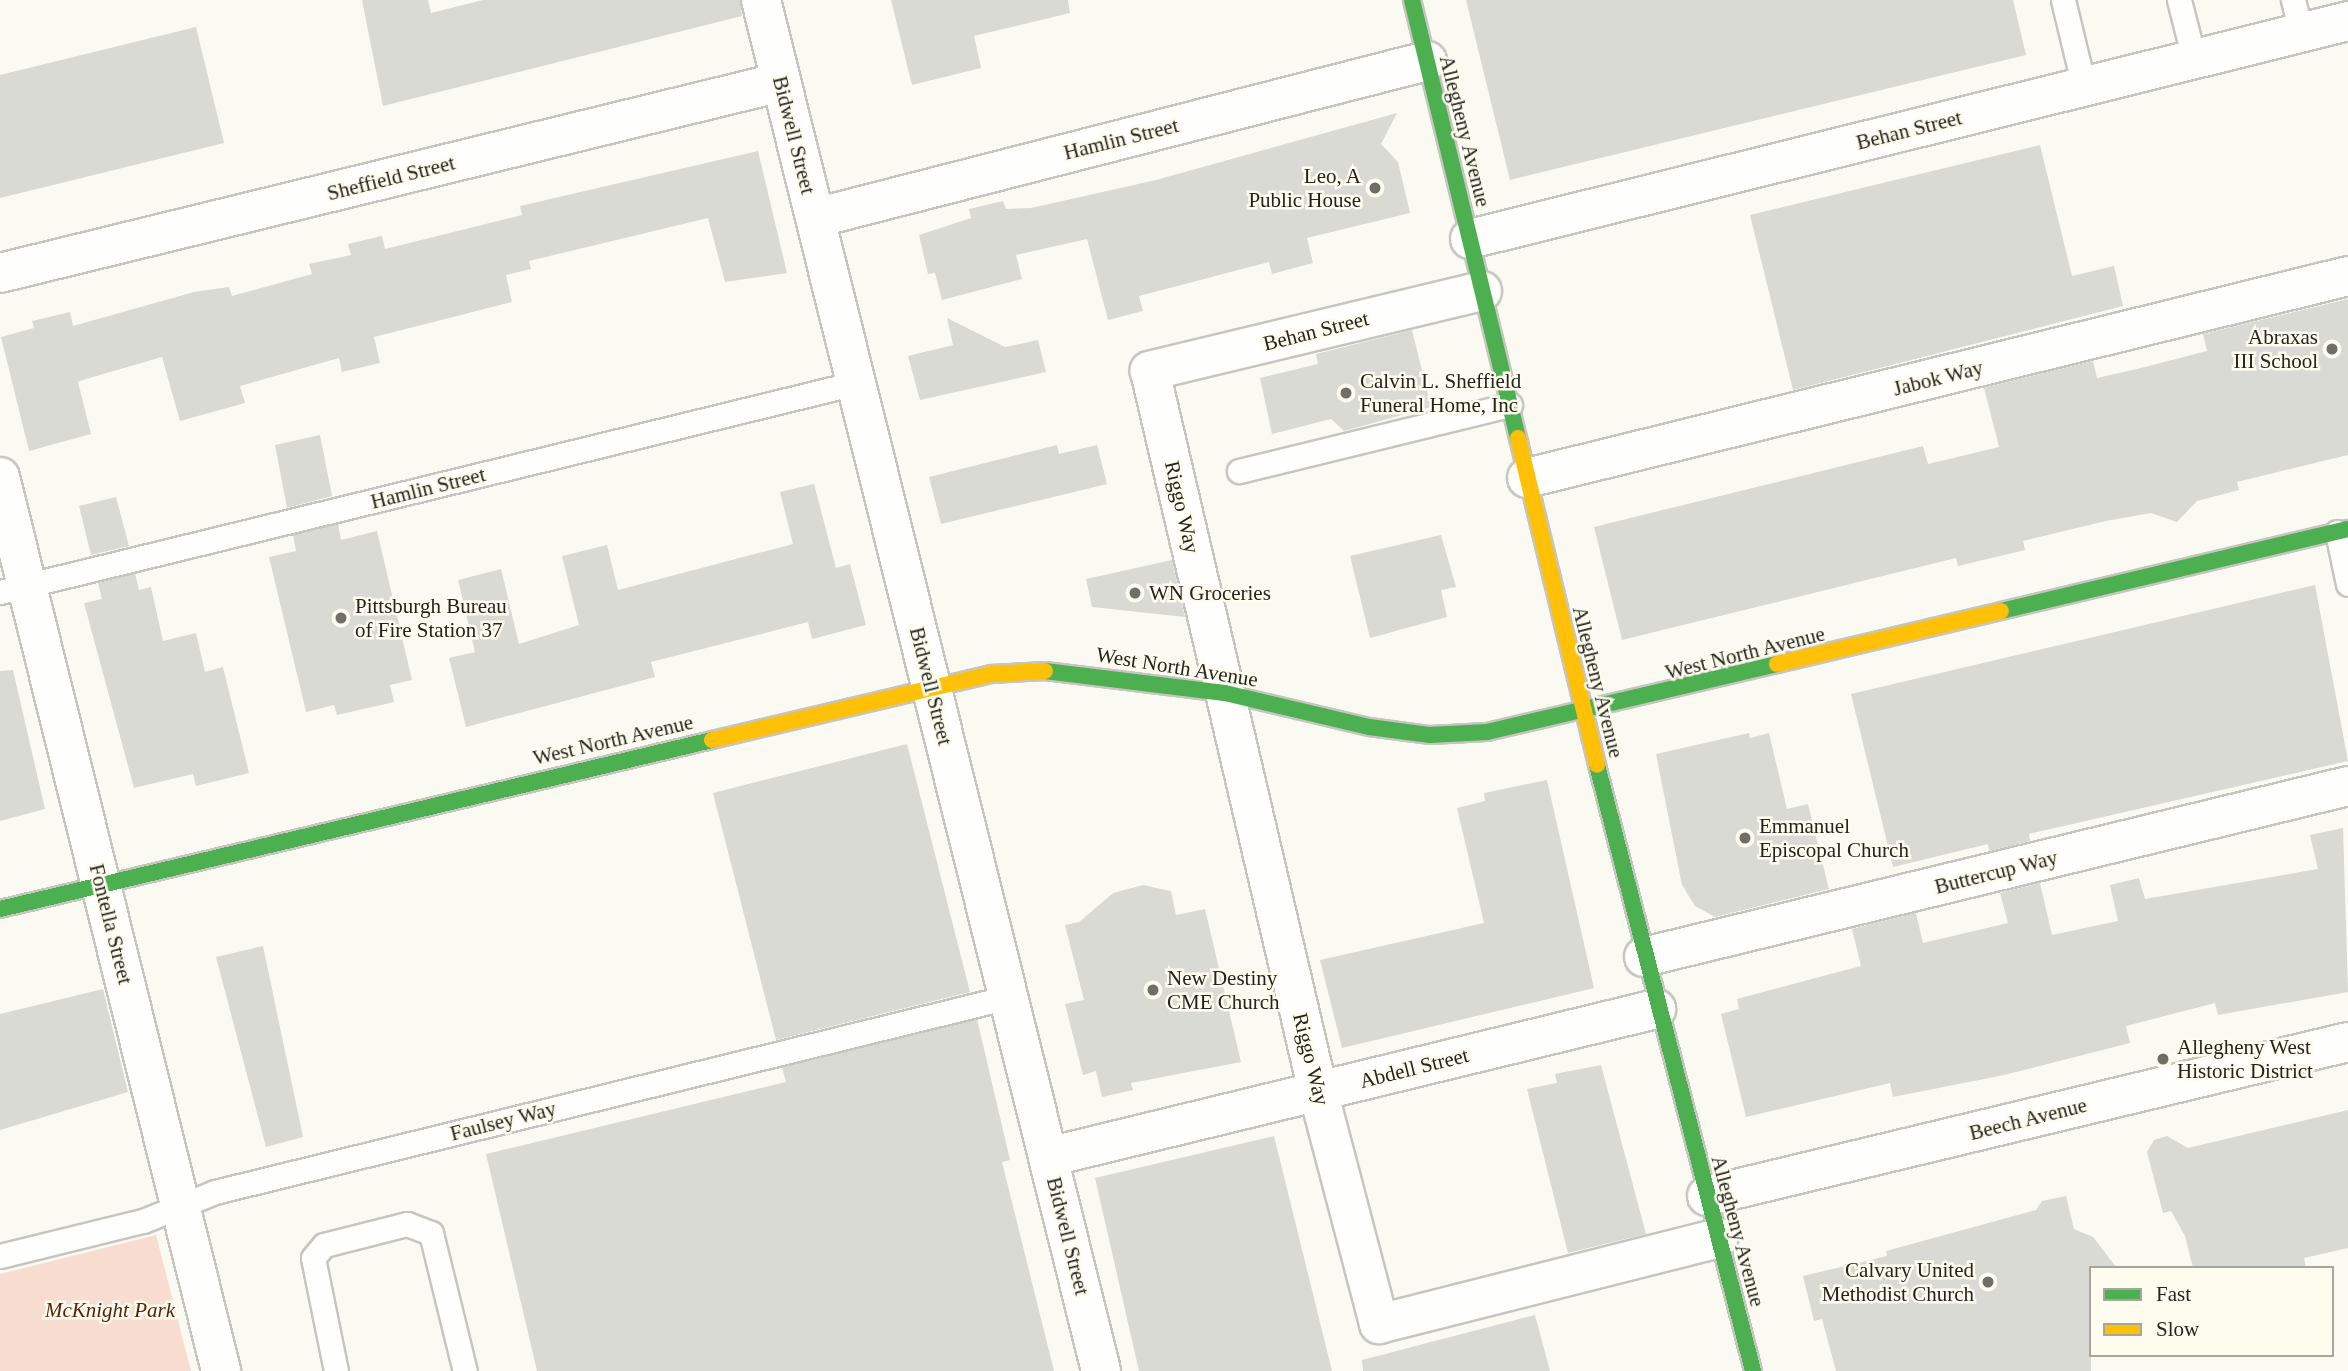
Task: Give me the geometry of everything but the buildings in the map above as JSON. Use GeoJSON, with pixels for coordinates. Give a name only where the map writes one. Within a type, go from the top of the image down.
{"type":"FeatureCollection","features":[{"type":"Feature","properties":{"kind":"street","name":"Bidwell Street"},"geometry":{"type":"LineString","coordinates":[[761,0],[1101,1371]]}},
{"type":"Feature","properties":{"kind":"street","name":"Allegheny Avenue"},"geometry":{"type":"LineString","coordinates":[[1412,0],[1656,1009],[1753,1371]]}},
{"type":"Feature","properties":{"kind":"street","name":"Behan Street"},"geometry":{"type":"LineString","coordinates":[[1470,239],[2194,59],[2297,16],[2348,21]]}},
{"type":"Feature","properties":{"kind":"street","name":"Hamlin Street"},"geometry":{"type":"LineString","coordinates":[[815,218],[1427,61]]}},
{"type":"Feature","properties":{"kind":"street","name":"Sheffield Street"},"geometry":{"type":"LineString","coordinates":[[0,273],[781,82]]}},
{"type":"Feature","properties":{"kind":"street","name":"Jabok Way"},"geometry":{"type":"LineString","coordinates":[[1527,478],[2348,276]]}},
{"type":"Feature","properties":{"kind":"street","name":"Behan Street"},"geometry":{"type":"LineString","coordinates":[[1150,371],[1482,291]]}},
{"type":"Feature","properties":{"kind":"street","name":"Riggo Way"},"geometry":{"type":"LineString","coordinates":[[1150,371],[1318,1091],[1379,1324],[1718,1238]]}},
{"type":"Feature","properties":{"kind":"street","name":"Fontella Street"},"geometry":{"type":"LineString","coordinates":[[0,477],[13,589],[101,885],[221,1371]]}},
{"type":"Feature","properties":{"kind":"street","name":"West North Avenue"},"geometry":{"type":"LineString","coordinates":[[0,909],[931,685],[1064,670],[1225,693],[1369,727],[1430,736],[1487,732],[1584,713],[2342,530]]}},
{"type":"Feature","properties":{"kind":"street","name":"Buttercup Way"},"geometry":{"type":"LineString","coordinates":[[1644,957],[2348,786]]}},
{"type":"Feature","properties":{"kind":"street","name":"Abdell Street"},"geometry":{"type":"LineString","coordinates":[[1048,1157],[1656,1009]]}},
{"type":"Feature","properties":{"kind":"street","name":"Beech Avenue"},"geometry":{"type":"LineString","coordinates":[[1707,1196],[2348,1042]]}},
{"type":"Feature","properties":{"kind":"lane"},"geometry":{"type":"LineString","coordinates":[[2063,0],[2084,86]]}},
{"type":"Feature","properties":{"kind":"lane"},"geometry":{"type":"LineString","coordinates":[[2179,0],[2194,59]]}},
{"type":"Feature","properties":{"kind":"lane","name":"Hamlin Street"},"geometry":{"type":"LineString","coordinates":[[13,589],[856,383]]}},
{"type":"Feature","properties":{"kind":"lane"},"geometry":{"type":"LineString","coordinates":[[1238,471],[1510,405]]}},
{"type":"Feature","properties":{"kind":"lane"},"geometry":{"type":"LineString","coordinates":[[2342,530],[2348,584]]}},
{"type":"Feature","properties":{"kind":"lane","name":"Faulsey Way"},"geometry":{"type":"LineString","coordinates":[[0,1256],[143,1221],[215,1192],[1009,998]]}},
{"type":"Feature","properties":{"kind":"lane"},"geometry":{"type":"LineString","coordinates":[[337,1371],[313,1258],[324,1245],[417,1224],[431,1233],[466,1371]]}},
{"type":"Feature","properties":{"kind":"green space","name":"McKnight Park"},"geometry":{"type":"Polygon","coordinates":[[[156,1235],[191,1371],[0,1371],[0,1274],[156,1235]]]}},
{"type":"Feature","properties":{"kind":"traffic: fast"},"geometry":{"type":"LineString","coordinates":[[1412,0],[1518,438]]}},
{"type":"Feature","properties":{"kind":"traffic: fast"},"geometry":{"type":"LineString","coordinates":[[2001,611],[2348,529]]}},
{"type":"Feature","properties":{"kind":"traffic: fast"},"geometry":{"type":"LineString","coordinates":[[1045,671],[1225,693],[1369,727],[1430,735],[1487,732],[1777,664]]}},
{"type":"Feature","properties":{"kind":"traffic: fast"},"geometry":{"type":"LineString","coordinates":[[0,909],[712,740]]}},
{"type":"Feature","properties":{"kind":"traffic: fast"},"geometry":{"type":"LineString","coordinates":[[1597,765],[1753,1371]]}},
{"type":"Feature","properties":{"kind":"traffic: slow"},"geometry":{"type":"LineString","coordinates":[[1518,438],[1597,765]]}},
{"type":"Feature","properties":{"kind":"traffic: slow"},"geometry":{"type":"LineString","coordinates":[[1777,664],[2001,611]]}},
{"type":"Feature","properties":{"kind":"traffic: slow"},"geometry":{"type":"LineString","coordinates":[[712,740],[991,674],[1045,671]]}},
{"type":"Feature","properties":{"kind":"place","name":"Leo, A Public House"},"geometry":{"type":"Point","coordinates":[1375,188]}},
{"type":"Feature","properties":{"kind":"place","name":"Abraxas III School"},"geometry":{"type":"Point","coordinates":[2332,349]}},
{"type":"Feature","properties":{"kind":"place","name":"Calvin L. Sheffield Funeral Home, Inc"},"geometry":{"type":"Point","coordinates":[1346,393]}},
{"type":"Feature","properties":{"kind":"place","name":"WN Groceries"},"geometry":{"type":"Point","coordinates":[1135,593]}},
{"type":"Feature","properties":{"kind":"place","name":"Pittsburgh Bureau of Fire Station 37"},"geometry":{"type":"Point","coordinates":[341,618]}},
{"type":"Feature","properties":{"kind":"place","name":"Emmanuel Episcopal Church"},"geometry":{"type":"Point","coordinates":[1745,838]}},
{"type":"Feature","properties":{"kind":"place","name":"New Destiny CME Church"},"geometry":{"type":"Point","coordinates":[1153,990]}},
{"type":"Feature","properties":{"kind":"place","name":"Allegheny West Historic District"},"geometry":{"type":"Point","coordinates":[2163,1059]}},
{"type":"Feature","properties":{"kind":"place","name":"Calvary United Methodist Church"},"geometry":{"type":"Point","coordinates":[1988,1282]}}]}
